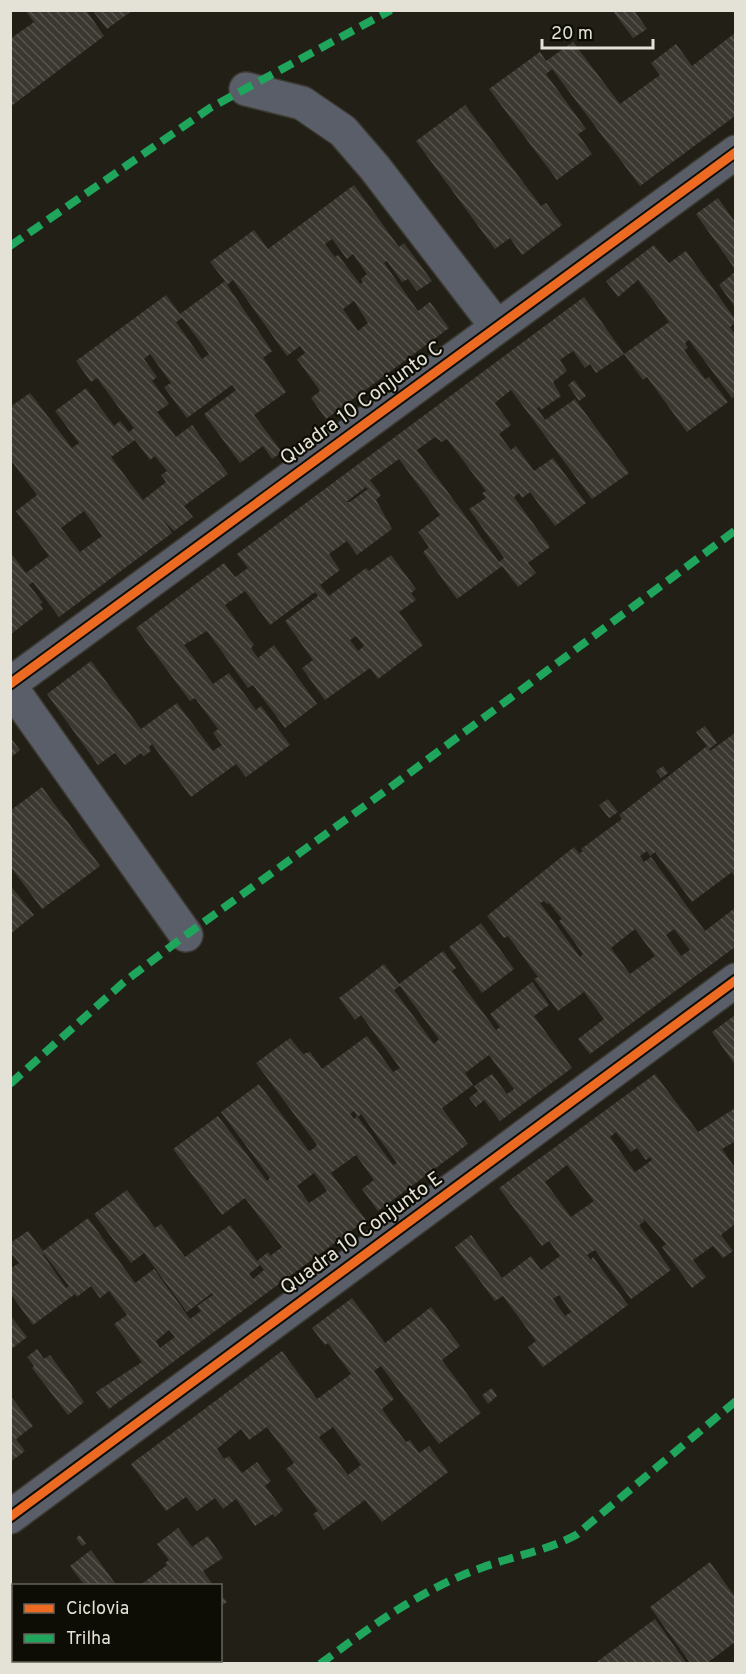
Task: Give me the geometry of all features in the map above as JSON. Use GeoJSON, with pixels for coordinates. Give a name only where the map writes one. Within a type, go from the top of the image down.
{"type":"FeatureCollection","features":[{"type":"Feature","properties":{"kind":"street"},"geometry":{"type":"LineString","coordinates":[[246,89],[302,103],[343,131],[375,168],[497,327]]}},
{"type":"Feature","properties":{"kind":"street","name":"Quadra 10 Conjunto C"},"geometry":{"type":"LineString","coordinates":[[10,685],[735,152]]}},
{"type":"Feature","properties":{"kind":"street"},"geometry":{"type":"LineString","coordinates":[[10,685],[186,935]]}},
{"type":"Feature","properties":{"kind":"street","name":"Quadra 10 Conjunto E"},"geometry":{"type":"LineString","coordinates":[[10,1516],[735,980]]}},
{"type":"Feature","properties":{"kind":"building"},"geometry":{"type":"Polygon","coordinates":[[[25,10],[86,10],[104,36],[10,107],[10,39],[34,22],[25,10]]]}},
{"type":"Feature","properties":{"kind":"building"},"geometry":{"type":"Polygon","coordinates":[[[92,10],[133,10],[107,29],[92,10]]]}},
{"type":"Feature","properties":{"kind":"building"},"geometry":{"type":"Polygon","coordinates":[[[612,10],[634,10],[647,29],[633,38],[612,10]]]}},
{"type":"Feature","properties":{"kind":"building"},"geometry":{"type":"Polygon","coordinates":[[[735,33],[735,116],[640,186],[552,69],[546,74],[586,129],[578,134],[592,154],[557,180],[489,89],[540,52],[546,61],[573,42],[620,104],[660,75],[651,63],[676,44],[692,66],[735,33]]]}},
{"type":"Feature","properties":{"kind":"building"},"geometry":{"type":"Polygon","coordinates":[[[465,105],[541,206],[546,203],[562,225],[522,255],[510,238],[495,249],[416,141],[465,105]]]}},
{"type":"Feature","properties":{"kind":"building"},"geometry":{"type":"Polygon","coordinates":[[[354,185],[399,247],[404,243],[432,281],[417,291],[408,279],[402,282],[387,261],[384,263],[418,311],[430,302],[449,328],[326,419],[311,398],[320,391],[297,359],[305,353],[300,346],[287,356],[233,280],[227,285],[272,351],[263,358],[286,392],[254,415],[282,452],[272,459],[263,446],[240,463],[204,414],[236,390],[232,385],[187,418],[164,387],[171,383],[150,354],[144,359],[157,377],[152,381],[169,404],[157,412],[176,437],[192,425],[228,474],[184,506],[193,517],[174,531],[163,520],[172,533],[59,617],[33,582],[29,585],[43,603],[40,604],[43,609],[10,635],[10,552],[26,573],[49,556],[16,511],[37,495],[10,459],[10,407],[30,393],[72,448],[79,443],[55,411],[86,388],[114,426],[120,421],[129,432],[134,428],[97,378],[91,382],[76,361],[166,295],[180,314],[225,281],[210,262],[254,230],[268,249],[354,185]],[[332,239],[325,244],[335,257],[338,255],[360,284],[363,282],[361,279],[367,274],[353,254],[347,259],[332,239]],[[354,301],[343,309],[358,331],[368,323],[354,301]],[[182,318],[176,322],[202,359],[209,354],[182,318]],[[135,440],[111,457],[143,500],[166,482],[161,475],[167,471],[155,456],[150,460],[135,440]],[[84,511],[61,528],[80,552],[102,536],[84,511]]]}},
{"type":"Feature","properties":{"kind":"building"},"geometry":{"type":"Polygon","coordinates":[[[718,198],[735,222],[735,269],[696,214],[718,198]]]}},
{"type":"Feature","properties":{"kind":"building"},"geometry":{"type":"Polygon","coordinates":[[[654,245],[669,263],[686,251],[735,319],[735,323],[730,327],[733,332],[735,330],[735,396],[732,398],[689,340],[685,343],[688,348],[684,350],[705,379],[709,377],[728,402],[687,432],[647,377],[643,380],[624,354],[669,322],[638,280],[618,297],[606,281],[654,245]]]}},
{"type":"Feature","properties":{"kind":"building"},"geometry":{"type":"Polygon","coordinates":[[[735,272],[735,307],[719,285],[735,272]]]}},
{"type":"Feature","properties":{"kind":"building"},"geometry":{"type":"Polygon","coordinates":[[[584,297],[624,354],[596,373],[590,364],[585,368],[573,351],[560,360],[567,371],[553,382],[561,396],[541,410],[537,408],[545,420],[575,399],[629,473],[592,499],[511,390],[495,403],[511,425],[499,434],[511,450],[516,446],[534,471],[553,458],[586,503],[555,526],[530,492],[522,498],[519,493],[514,497],[550,547],[528,563],[536,573],[518,587],[502,566],[457,599],[423,552],[429,547],[418,532],[440,515],[399,459],[370,480],[381,495],[376,500],[392,529],[357,555],[347,541],[329,554],[340,570],[320,585],[329,596],[366,568],[369,571],[391,555],[416,589],[411,593],[416,600],[399,612],[423,645],[378,679],[370,668],[325,700],[302,668],[313,660],[285,621],[318,596],[315,592],[270,625],[245,591],[225,605],[254,645],[251,648],[258,658],[274,645],[317,704],[285,728],[253,685],[248,688],[207,631],[184,645],[213,684],[229,673],[256,710],[261,706],[290,745],[246,777],[236,764],[191,797],[152,744],[149,747],[151,751],[144,756],[141,753],[125,765],[115,753],[98,765],[47,694],[91,661],[141,729],[177,703],[213,751],[222,745],[213,733],[218,729],[195,698],[190,701],[136,628],[224,563],[235,577],[248,568],[237,554],[584,297]],[[435,437],[417,450],[499,562],[504,558],[469,509],[486,498],[482,493],[486,491],[447,439],[442,442],[435,437]],[[366,487],[346,502],[350,502],[368,489],[366,487]],[[356,636],[350,640],[358,651],[364,646],[356,636]]]}},
{"type":"Feature","properties":{"kind":"building"},"geometry":{"type":"Polygon","coordinates":[[[574,380],[586,396],[579,401],[568,385],[574,380]]]}},
{"type":"Feature","properties":{"kind":"building"},"geometry":{"type":"Polygon","coordinates":[[[705,726],[717,743],[709,749],[710,751],[735,733],[735,874],[734,876],[732,872],[692,902],[655,852],[650,856],[647,851],[640,856],[644,862],[651,857],[705,931],[735,908],[735,947],[590,1054],[578,1039],[604,1019],[584,992],[558,1011],[534,979],[538,977],[508,936],[504,938],[487,916],[574,847],[579,854],[583,851],[581,849],[622,819],[619,815],[707,746],[696,732],[705,726]],[[544,901],[540,903],[580,957],[583,954],[559,921],[562,919],[549,903],[544,901]],[[635,929],[611,948],[630,974],[655,956],[635,929]],[[674,929],[666,935],[681,956],[690,950],[674,929]]]}},
{"type":"Feature","properties":{"kind":"building"},"geometry":{"type":"Polygon","coordinates":[[[10,737],[20,750],[10,758],[10,737]]]}},
{"type":"Feature","properties":{"kind":"building"},"geometry":{"type":"Polygon","coordinates":[[[663,766],[668,773],[661,778],[656,771],[663,766]]]}},
{"type":"Feature","properties":{"kind":"building"},"geometry":{"type":"Polygon","coordinates":[[[42,787],[100,866],[42,909],[10,866],[10,811],[42,787]]]}},
{"type":"Feature","properties":{"kind":"building"},"geometry":{"type":"Polygon","coordinates":[[[608,799],[618,812],[609,818],[599,805],[608,799]]]}},
{"type":"Feature","properties":{"kind":"building"},"geometry":{"type":"Polygon","coordinates":[[[10,885],[34,915],[10,934],[10,885]]]}},
{"type":"Feature","properties":{"kind":"building"},"geometry":{"type":"Polygon","coordinates":[[[481,923],[514,969],[482,993],[449,947],[481,923]]]}},
{"type":"Feature","properties":{"kind":"building"},"geometry":{"type":"Polygon","coordinates":[[[443,951],[456,968],[452,971],[496,1030],[500,1027],[490,1014],[532,982],[549,1005],[534,1016],[572,1068],[500,1121],[484,1100],[476,1107],[469,1098],[478,1091],[474,1086],[492,1074],[507,1094],[514,1089],[489,1055],[465,1073],[473,1085],[442,1108],[468,1144],[378,1211],[362,1189],[374,1180],[356,1155],[331,1173],[366,1220],[109,1409],[96,1392],[142,1362],[114,1324],[127,1315],[109,1291],[100,1298],[91,1286],[77,1297],[75,1294],[33,1325],[10,1293],[10,1269],[19,1263],[10,1252],[10,1243],[28,1231],[43,1251],[88,1218],[135,1283],[154,1269],[190,1319],[201,1311],[197,1306],[213,1295],[212,1293],[187,1312],[144,1253],[131,1263],[94,1214],[127,1190],[155,1228],[161,1224],[185,1257],[230,1225],[257,1261],[268,1252],[270,1256],[282,1247],[245,1198],[222,1215],[173,1149],[218,1116],[267,1181],[270,1178],[221,1112],[259,1084],[309,1151],[313,1149],[317,1145],[256,1063],[290,1038],[303,1054],[310,1052],[322,1069],[367,1036],[393,1072],[400,1068],[361,1015],[355,1020],[339,998],[384,964],[399,984],[443,951]],[[400,986],[394,990],[434,1044],[439,1039],[400,986]],[[354,1111],[350,1114],[354,1119],[357,1116],[393,1165],[397,1163],[361,1114],[358,1117],[354,1111]],[[314,1173],[297,1186],[309,1203],[327,1191],[314,1173]],[[44,1254],[66,1288],[69,1286],[44,1254]],[[260,1265],[249,1274],[253,1279],[264,1270],[260,1265]],[[169,1330],[156,1341],[160,1348],[175,1337],[169,1330]]]}},
{"type":"Feature","properties":{"kind":"building"},"geometry":{"type":"Polygon","coordinates":[[[735,1015],[735,1065],[712,1032],[735,1015]]]}},
{"type":"Feature","properties":{"kind":"building"},"geometry":{"type":"Polygon","coordinates":[[[655,1074],[698,1132],[735,1108],[735,1145],[734,1142],[722,1149],[735,1168],[735,1224],[721,1235],[733,1251],[723,1258],[713,1246],[693,1260],[706,1277],[692,1288],[662,1247],[666,1244],[643,1218],[644,1222],[639,1225],[671,1270],[631,1299],[595,1250],[587,1255],[591,1260],[593,1257],[628,1305],[543,1367],[528,1347],[536,1341],[503,1296],[495,1301],[455,1247],[471,1235],[502,1278],[531,1256],[541,1270],[560,1256],[549,1241],[542,1246],[499,1188],[655,1074]],[[616,1132],[610,1137],[635,1172],[652,1160],[650,1157],[646,1160],[637,1148],[631,1152],[616,1132]],[[567,1165],[545,1182],[571,1217],[594,1201],[567,1165]],[[559,1295],[553,1299],[565,1316],[571,1312],[559,1295]]]}},
{"type":"Feature","properties":{"kind":"building"},"geometry":{"type":"Polygon","coordinates":[[[352,1298],[385,1343],[431,1307],[460,1346],[442,1360],[481,1413],[439,1444],[381,1366],[374,1371],[394,1399],[382,1409],[402,1437],[406,1442],[410,1440],[419,1453],[429,1446],[448,1472],[382,1522],[365,1500],[324,1530],[313,1514],[318,1511],[286,1469],[294,1463],[267,1427],[249,1440],[241,1429],[217,1449],[224,1459],[229,1456],[242,1473],[257,1462],[271,1481],[265,1486],[283,1510],[275,1517],[273,1514],[255,1526],[236,1499],[223,1509],[215,1498],[197,1511],[186,1497],[166,1511],[131,1464],[282,1351],[317,1399],[351,1374],[328,1343],[325,1345],[312,1328],[352,1298]],[[333,1427],[319,1437],[348,1475],[361,1465],[333,1427]]]}},
{"type":"Feature","properties":{"kind":"building"},"geometry":{"type":"Polygon","coordinates":[[[10,1315],[27,1337],[10,1350],[10,1315]]]}},
{"type":"Feature","properties":{"kind":"building"},"geometry":{"type":"Polygon","coordinates":[[[37,1349],[44,1359],[50,1355],[84,1402],[68,1415],[32,1368],[34,1366],[27,1357],[37,1349]]]}},
{"type":"Feature","properties":{"kind":"building"},"geometry":{"type":"Polygon","coordinates":[[[492,1388],[497,1396],[488,1404],[482,1395],[492,1388]]]}},
{"type":"Feature","properties":{"kind":"building"},"geometry":{"type":"Polygon","coordinates":[[[10,1395],[33,1426],[16,1439],[25,1451],[10,1462],[10,1395]]]}},
{"type":"Feature","properties":{"kind":"building"},"geometry":{"type":"Polygon","coordinates":[[[178,1528],[192,1547],[208,1536],[223,1558],[203,1571],[213,1584],[142,1584],[167,1565],[165,1563],[169,1560],[157,1544],[178,1528]]]}},
{"type":"Feature","properties":{"kind":"building"},"geometry":{"type":"Polygon","coordinates":[[[80,1535],[86,1544],[82,1546],[76,1538],[80,1535]]]}},
{"type":"Feature","properties":{"kind":"building"},"geometry":{"type":"Polygon","coordinates":[[[91,1550],[116,1584],[84,1584],[70,1566],[91,1550]]]}},
{"type":"Feature","properties":{"kind":"building"},"geometry":{"type":"Polygon","coordinates":[[[710,1562],[735,1597],[735,1642],[706,1664],[691,1664],[650,1607],[710,1562]]]}},
{"type":"Feature","properties":{"kind":"building"},"geometry":{"type":"Polygon","coordinates":[[[10,1582],[12,1584],[12,1645],[10,1643],[10,1582]]]}},
{"type":"Feature","properties":{"kind":"building"},"geometry":{"type":"Polygon","coordinates":[[[222,1596],[227,1602],[222,1606],[222,1596]]]}},
{"type":"Feature","properties":{"kind":"building"},"geometry":{"type":"Polygon","coordinates":[[[655,1619],[687,1664],[594,1664],[655,1619]]]}},
{"type":"Feature","properties":{"kind":"building"},"geometry":{"type":"Polygon","coordinates":[[[24,1662],[71,1662],[72,1664],[25,1664],[24,1662]]]}},
{"type":"Feature","properties":{"kind":"building"},"geometry":{"type":"Polygon","coordinates":[[[80,1662],[127,1662],[128,1664],[81,1664],[80,1662]]]}},
{"type":"Feature","properties":{"kind":"marked path"},"geometry":{"type":"LineString","coordinates":[[10,246],[210,108],[391,10]]}},
{"type":"Feature","properties":{"kind":"marked path"},"geometry":{"type":"LineString","coordinates":[[10,1084],[124,982],[736,530]]}},
{"type":"Feature","properties":{"kind":"marked path"},"geometry":{"type":"LineString","coordinates":[[320,1664],[377,1623],[438,1587],[481,1568],[553,1545],[576,1535],[736,1401]]}},
{"type":"Feature","properties":{"kind":"cycle path"},"geometry":{"type":"LineString","coordinates":[[10,684],[736,152]]}},
{"type":"Feature","properties":{"kind":"cycle path"},"geometry":{"type":"LineString","coordinates":[[10,1517],[736,980]]}}]}
